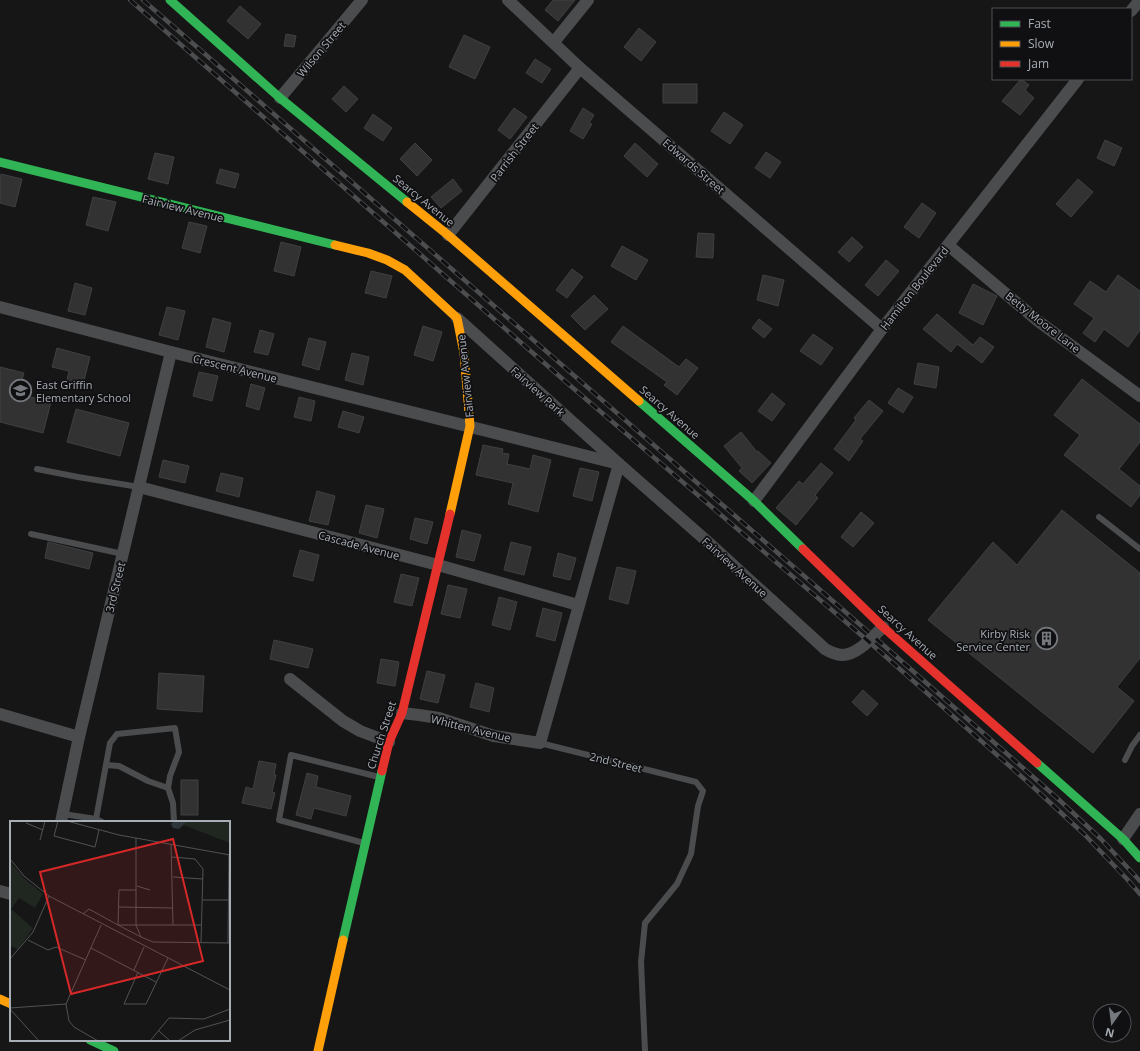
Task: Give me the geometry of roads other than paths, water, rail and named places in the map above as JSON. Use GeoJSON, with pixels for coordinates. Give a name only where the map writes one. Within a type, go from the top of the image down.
{"type":"FeatureCollection","features":[{"type":"Feature","properties":{"kind":"street","name":"Searcy Avenue"},"geometry":{"type":"LineString","coordinates":[[170,0],[280,98],[448,235],[754,500],[883,627],[1122,838],[1140,858]]}},
{"type":"Feature","properties":{"kind":"street","name":"Wilson Street"},"geometry":{"type":"LineString","coordinates":[[280,98],[362,0]]}},
{"type":"Feature","properties":{"kind":"street","name":"Edwards Street"},"geometry":{"type":"LineString","coordinates":[[508,0],[580,68],[882,329]]}},
{"type":"Feature","properties":{"kind":"street"},"geometry":{"type":"LineString","coordinates":[[554,42],[588,0]]}},
{"type":"Feature","properties":{"kind":"street"},"geometry":{"type":"LineString","coordinates":[[1132,10],[1140,0]]}},
{"type":"Feature","properties":{"kind":"street","name":"Parrish Street"},"geometry":{"type":"LineString","coordinates":[[448,235],[580,68]]}},
{"type":"Feature","properties":{"kind":"street","name":"Hamilton Boulevard"},"geometry":{"type":"LineString","coordinates":[[754,500],[882,329],[1077,80]]}},
{"type":"Feature","properties":{"kind":"street","name":"Fairview Avenue"},"geometry":{"type":"LineString","coordinates":[[0,162],[368,253],[387,260],[405,270],[457,318],[464,353],[470,426],[619,464],[709,543],[825,649],[843,655],[857,651],[883,627]]}},
{"type":"Feature","properties":{"kind":"street","name":"Betty Moore Lane"},"geometry":{"type":"LineString","coordinates":[[948,245],[1038,321],[1140,396]]}},
{"type":"Feature","properties":{"kind":"street","name":"Crescent Avenue"},"geometry":{"type":"LineString","coordinates":[[0,307],[171,352],[470,426]]}},
{"type":"Feature","properties":{"kind":"street","name":"Fairview Park"},"geometry":{"type":"LineString","coordinates":[[457,318],[619,464]]}},
{"type":"Feature","properties":{"kind":"street","name":"3rd Street"},"geometry":{"type":"LineString","coordinates":[[62,818],[79,737],[171,352]]}},
{"type":"Feature","properties":{"kind":"street","name":"Church Street"},"geometry":{"type":"LineString","coordinates":[[318,1051],[380,777],[389,742],[402,713],[470,426]]}},
{"type":"Feature","properties":{"kind":"street"},"geometry":{"type":"LineString","coordinates":[[540,743],[619,464]]}},
{"type":"Feature","properties":{"kind":"street","name":"Cascade Avenue"},"geometry":{"type":"LineString","coordinates":[[139,487],[438,565],[578,605]]}},
{"type":"Feature","properties":{"kind":"street"},"geometry":{"type":"LineString","coordinates":[[290,679],[344,721],[360,731],[389,742]]}},
{"type":"Feature","properties":{"kind":"street","name":"Whitten Avenue"},"geometry":{"type":"LineString","coordinates":[[402,713],[439,718],[494,736],[540,743]]}},
{"type":"Feature","properties":{"kind":"street"},"geometry":{"type":"LineString","coordinates":[[0,714],[79,737]]}},
{"type":"Feature","properties":{"kind":"street"},"geometry":{"type":"LineString","coordinates":[[1122,838],[1140,814]]}},
{"type":"Feature","properties":{"kind":"street"},"geometry":{"type":"LineString","coordinates":[[0,891],[10,894]]}},
{"type":"Feature","properties":{"kind":"street"},"geometry":{"type":"LineString","coordinates":[[0,999],[10,1004]]}},
{"type":"Feature","properties":{"kind":"street"},"geometry":{"type":"LineString","coordinates":[[92,1041],[114,1051]]}},
{"type":"Feature","properties":{"kind":"lane"},"geometry":{"type":"LineString","coordinates":[[37,469],[78,478],[139,487]]}},
{"type":"Feature","properties":{"kind":"lane"},"geometry":{"type":"LineString","coordinates":[[1100,517],[1140,549]]}},
{"type":"Feature","properties":{"kind":"lane"},"geometry":{"type":"LineString","coordinates":[[31,534],[123,554]]}},
{"type":"Feature","properties":{"kind":"lane"},"geometry":{"type":"LineString","coordinates":[[62,818],[99,821],[110,743],[117,734],[175,728],[179,752],[170,776],[168,788],[173,803],[174,821]]}},
{"type":"Feature","properties":{"kind":"lane"},"geometry":{"type":"LineString","coordinates":[[1125,760],[1132,746],[1140,735]]}},
{"type":"Feature","properties":{"kind":"lane","name":"2nd Street"},"geometry":{"type":"LineString","coordinates":[[540,743],[696,782],[703,791],[698,806],[691,854],[677,884],[645,923],[641,962],[645,1051]]}},
{"type":"Feature","properties":{"kind":"lane"},"geometry":{"type":"LineString","coordinates":[[366,843],[279,820],[291,755],[380,777]]}},
{"type":"Feature","properties":{"kind":"lane"},"geometry":{"type":"LineString","coordinates":[[106,765],[119,766],[148,781],[168,788]]}},
{"type":"Feature","properties":{"kind":"railway"},"geometry":{"type":"LineString","coordinates":[[130,0],[566,382],[868,641],[1031,785],[1085,835],[1140,894]]}},
{"type":"Feature","properties":{"kind":"railway"},"geometry":{"type":"LineString","coordinates":[[143,0],[1056,797],[1101,839],[1140,881]]}},
{"type":"Feature","properties":{"kind":"place","name":"East Griffin Elementary School"},"geometry":{"type":"Point","coordinates":[20,390]}},
{"type":"Feature","properties":{"kind":"place","name":"Kirby Risk Service Center"},"geometry":{"type":"Point","coordinates":[1046,639]}}]}
